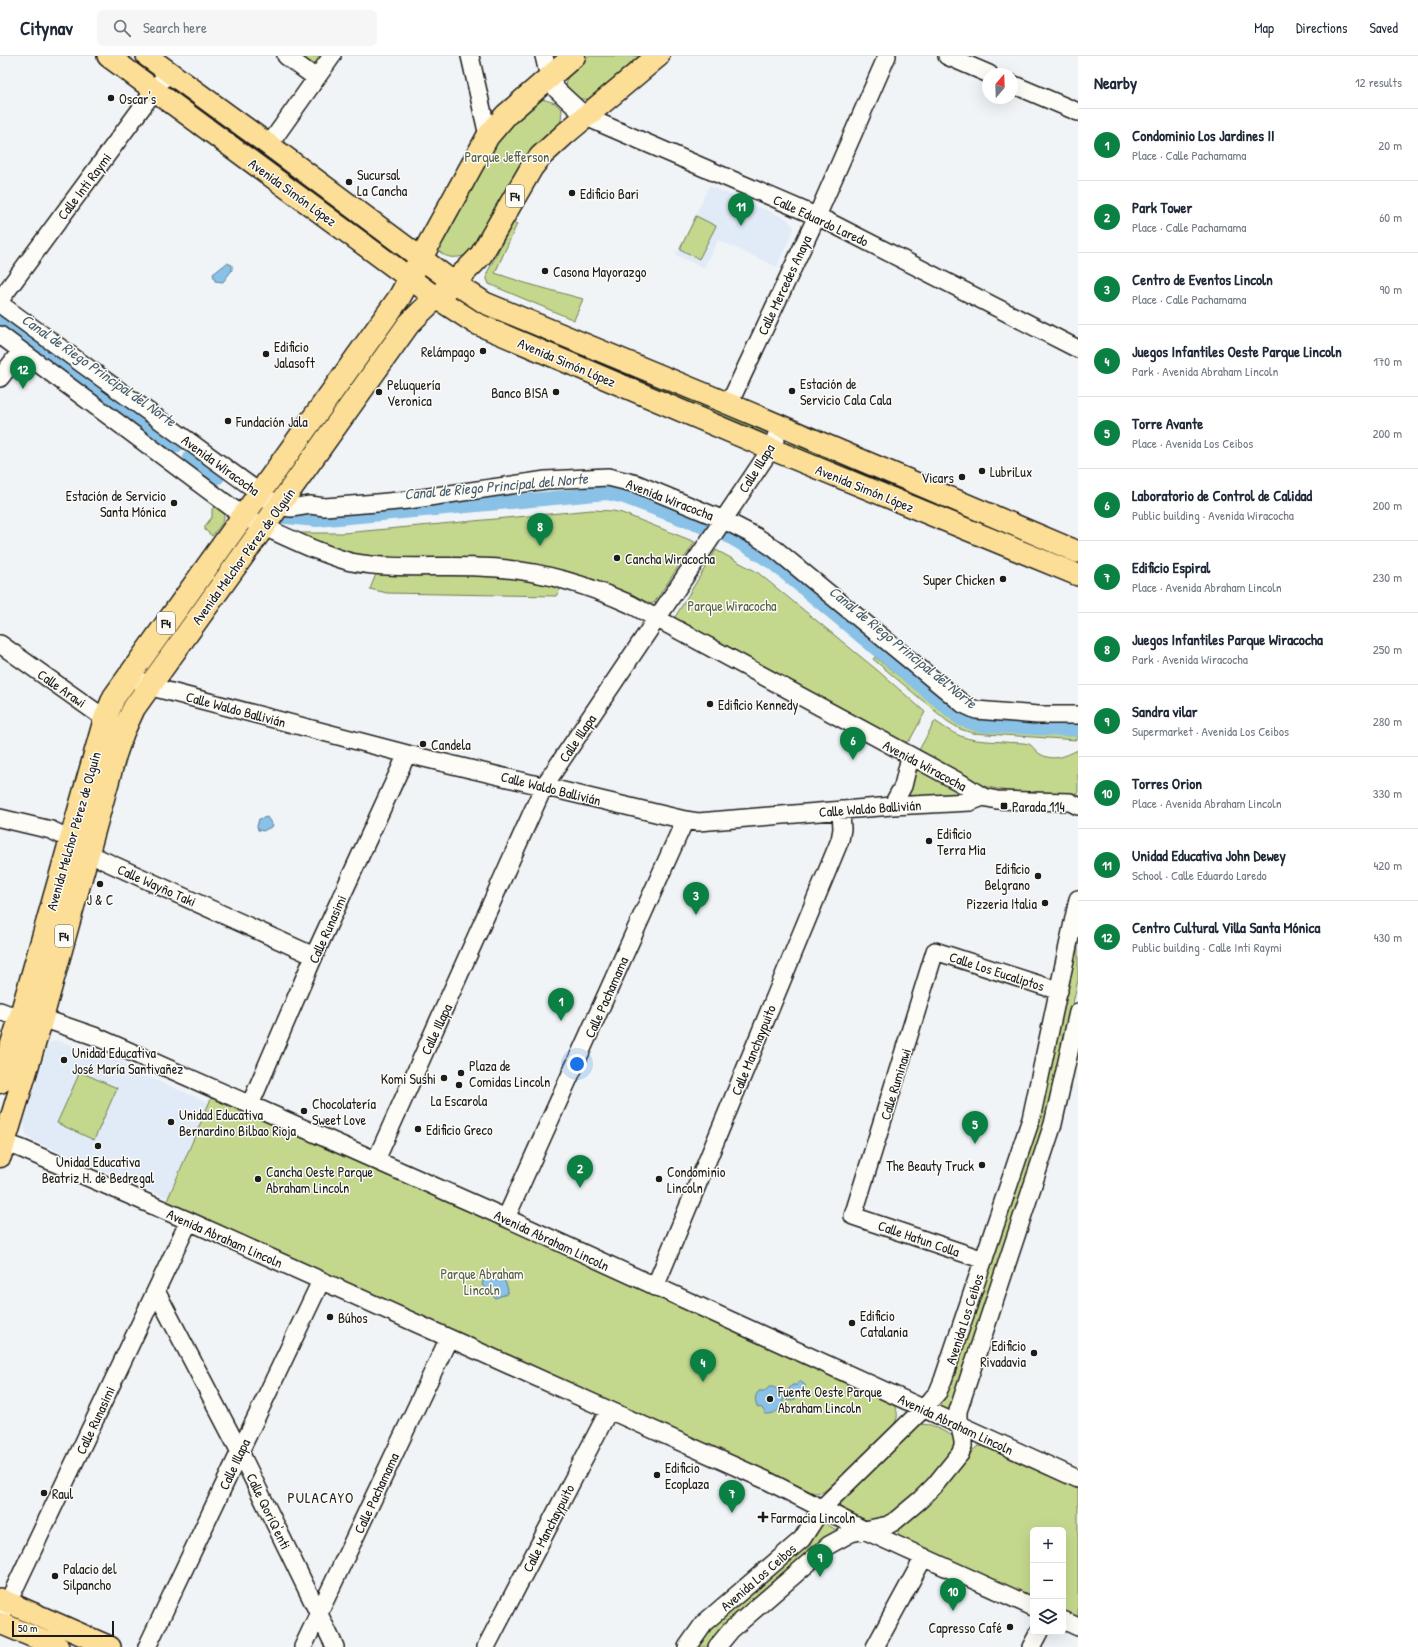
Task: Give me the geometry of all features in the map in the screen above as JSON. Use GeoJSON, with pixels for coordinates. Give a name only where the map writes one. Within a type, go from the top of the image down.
{"type":"FeatureCollection","features":[{"type":"Feature","properties":{"kind":"highway","name":"Avenida Melchor Pérez de Olguín"},"geometry":{"type":"LineString","coordinates":[[2,1147],[70,839],[105,719],[114,697],[129,673],[399,298],[488,136],[547,66],[574,56]]}},
{"type":"Feature","properties":{"kind":"highway","name":"Avenida Melchor Pérez de Olguín"},"geometry":{"type":"LineString","coordinates":[[0,1082],[31,1017],[87,853],[123,732],[134,708],[148,686],[264,528],[278,506],[408,325],[480,255],[532,167],[541,156],[658,56]]}},
{"type":"Feature","properties":{"kind":"main road","name":"Avenida Simón López"},"geometry":{"type":"LineString","coordinates":[[108,56],[435,298],[474,323],[770,449],[1078,575]]}},
{"type":"Feature","properties":{"kind":"main road","name":"Avenida Simón López"},"geometry":{"type":"LineString","coordinates":[[146,56],[269,145],[453,282],[485,303],[729,404],[780,427],[1078,552]]}},
{"type":"Feature","properties":{"kind":"main road"},"geometry":{"type":"LineString","coordinates":[[3,1607],[110,1647]]}},
{"type":"Feature","properties":{"kind":"main road"},"geometry":{"type":"LineString","coordinates":[[0,1623],[58,1647]]}},
{"type":"Feature","properties":{"kind":"street"},"geometry":{"type":"LineString","coordinates":[[131,73],[146,56]]}},
{"type":"Feature","properties":{"kind":"street"},"geometry":{"type":"LineString","coordinates":[[286,56],[316,78]]}},
{"type":"Feature","properties":{"kind":"street"},"geometry":{"type":"LineString","coordinates":[[269,145],[332,56]]}},
{"type":"Feature","properties":{"kind":"street"},"geometry":{"type":"LineString","coordinates":[[470,56],[488,136]]}},
{"type":"Feature","properties":{"kind":"street","name":"Calle Mercedes Anaya"},"geometry":{"type":"LineString","coordinates":[[729,404],[816,216],[887,56]]}},
{"type":"Feature","properties":{"kind":"street"},"geometry":{"type":"LineString","coordinates":[[947,56],[982,71]]}},
{"type":"Feature","properties":{"kind":"street","name":"Calle Eduardo Laredo"},"geometry":{"type":"LineString","coordinates":[[547,66],[557,90],[568,102],[586,117],[816,216],[1078,349]]}},
{"type":"Feature","properties":{"kind":"street","name":"Calle Inti Raymi"},"geometry":{"type":"LineString","coordinates":[[0,300],[168,72]]}},
{"type":"Feature","properties":{"kind":"street"},"geometry":{"type":"LineString","coordinates":[[1018,87],[1078,112]]}},
{"type":"Feature","properties":{"kind":"street","name":"Avenida Wiracocha"},"geometry":{"type":"LineString","coordinates":[[0,304],[278,506],[291,508],[310,505],[325,507],[408,500],[546,480],[608,477],[637,484],[724,520],[757,537],[775,549],[963,704],[976,710],[1038,715],[1078,714]]}},
{"type":"Feature","properties":{"kind":"street","name":"Avenida Wiracocha"},"geometry":{"type":"LineString","coordinates":[[0,335],[243,516],[264,528],[330,556],[349,562],[377,566],[479,567],[521,570],[604,592],[658,619],[910,757],[961,783],[983,797],[997,800],[1075,802]]}},
{"type":"Feature","properties":{"kind":"street"},"geometry":{"type":"LineString","coordinates":[[0,378],[21,351]]}},
{"type":"Feature","properties":{"kind":"street","name":"Calle Illapa"},"geometry":{"type":"LineString","coordinates":[[376,1160],[544,786],[724,520],[770,449],[780,427]]}},
{"type":"Feature","properties":{"kind":"street","name":"Calle Arawi"},"geometry":{"type":"LineString","coordinates":[[0,644],[123,732]]}},
{"type":"Feature","properties":{"kind":"street","name":"Calle Waldo Ballivián"},"geometry":{"type":"LineString","coordinates":[[129,673],[148,686],[406,754],[698,822],[892,806],[970,802],[983,797]]}},
{"type":"Feature","properties":{"kind":"street","name":"Calle Runasimi"},"geometry":{"type":"LineString","coordinates":[[250,1105],[314,956],[406,754]]}},
{"type":"Feature","properties":{"kind":"street"},"geometry":{"type":"LineString","coordinates":[[892,806],[903,786],[910,757]]}},
{"type":"Feature","properties":{"kind":"street","name":"Calle Manchaypuito"},"geometry":{"type":"LineString","coordinates":[[655,1287],[840,840],[842,829],[841,810]]}},
{"type":"Feature","properties":{"kind":"street","name":"Calle Wayño Taki"},"geometry":{"type":"LineString","coordinates":[[0,818],[51,830],[70,839],[87,853],[314,956]]}},
{"type":"Feature","properties":{"kind":"street","name":"Calle Pachamama"},"geometry":{"type":"LineString","coordinates":[[506,1218],[685,820]]}},
{"type":"Feature","properties":{"kind":"street","name":"Avenida Los Ceibos"},"geometry":{"type":"LineString","coordinates":[[687,1647],[704,1623],[802,1539],[822,1508],[924,1408],[938,1392],[1031,1118],[1078,899]]}},
{"type":"Feature","properties":{"kind":"street","name":"Calle Los Eucaliptos"},"geometry":{"type":"LineString","coordinates":[[935,951],[1059,991]]}},
{"type":"Feature","properties":{"kind":"street","name":"Calle Ruminawi"},"geometry":{"type":"LineString","coordinates":[[853,1216],[935,951]]}},
{"type":"Feature","properties":{"kind":"street","name":"Avenida Abraham Lincoln"},"geometry":{"type":"LineString","coordinates":[[0,1011],[8,1014],[31,1017],[97,1037],[506,1218],[1078,1479]]}},
{"type":"Feature","properties":{"kind":"street","name":"Avenida Los Ceibos"},"geometry":{"type":"LineString","coordinates":[[717,1647],[731,1630],[829,1546],[851,1533],[866,1531],[888,1525],[895,1521],[934,1486],[960,1454],[963,1447],[958,1411],[1053,1124],[1078,1012]]}},
{"type":"Feature","properties":{"kind":"street","name":"Avenida Abraham Lincoln"},"geometry":{"type":"LineString","coordinates":[[2,1147],[189,1221],[768,1481],[866,1531],[1030,1605]]}},
{"type":"Feature","properties":{"kind":"street","name":"Calle Hatun Colla"},"geometry":{"type":"LineString","coordinates":[[853,1216],[984,1260]]}},
{"type":"Feature","properties":{"kind":"street","name":"Calle Runasimi"},"geometry":{"type":"LineString","coordinates":[[3,1607],[189,1221]]}},
{"type":"Feature","properties":{"kind":"street","name":"Calle Illapa"},"geometry":{"type":"LineString","coordinates":[[147,1647],[321,1281]]}},
{"type":"Feature","properties":{"kind":"street","name":"Calle QoriQ'enti"},"geometry":{"type":"LineString","coordinates":[[156,1291],[240,1452],[335,1647]]}},
{"type":"Feature","properties":{"kind":"street","name":"Calle Pachamama"},"geometry":{"type":"LineString","coordinates":[[303,1647],[449,1338]]}},
{"type":"Feature","properties":{"kind":"street","name":"Calle Manchaypuito"},"geometry":{"type":"LineString","coordinates":[[486,1647],[609,1410]]}},
{"type":"Feature","properties":{"kind":"street"},"geometry":{"type":"LineString","coordinates":[[875,1647],[924,1557]]}},
{"type":"Feature","properties":{"kind":"street"},"geometry":{"type":"LineString","coordinates":[[1066,1621],[1078,1627]]}},
{"type":"Feature","properties":{"kind":"street"},"geometry":{"type":"LineString","coordinates":[[1031,1647],[1037,1635]]}},
{"type":"Feature","properties":{"kind":"shaded area"},"geometry":{"type":"Polygon","coordinates":[[[709,186],[787,219],[794,228],[777,267],[718,240],[704,268],[676,255],[709,186]]]}},
{"type":"Feature","properties":{"kind":"shaded area"},"geometry":{"type":"Polygon","coordinates":[[[56,1040],[85,1050],[93,1049],[124,1062],[127,1068],[210,1103],[168,1198],[32,1140],[26,1134],[24,1123],[47,1048],[49,1044],[56,1040]]]}},
{"type":"Feature","properties":{"kind":"green space"},"geometry":{"type":"Polygon","coordinates":[[[297,56],[328,56],[316,69],[297,56]]]}},
{"type":"Feature","properties":{"kind":"green space"},"geometry":{"type":"Polygon","coordinates":[[[588,56],[644,56],[594,98],[577,98],[569,92],[566,82],[572,70],[588,56]]]}},
{"type":"Feature","properties":{"kind":"green space"},"geometry":{"type":"Polygon","coordinates":[[[175,84],[408,255],[402,262],[169,91],[175,84]]]}},
{"type":"Feature","properties":{"kind":"green space","name":"Parque Jefferson"},"geometry":{"type":"Polygon","coordinates":[[[542,99],[555,103],[562,110],[559,125],[533,150],[470,253],[457,257],[444,255],[437,248],[497,139],[535,101],[542,99]]]}},
{"type":"Feature","properties":{"kind":"green space"},"geometry":{"type":"Polygon","coordinates":[[[696,216],[716,226],[699,259],[680,249],[696,216]]]}},
{"type":"Feature","properties":{"kind":"green space"},"geometry":{"type":"Polygon","coordinates":[[[513,222],[517,224],[495,273],[583,299],[574,320],[489,284],[487,273],[513,222]]]}},
{"type":"Feature","properties":{"kind":"green space"},"geometry":{"type":"Polygon","coordinates":[[[406,301],[411,304],[284,482],[280,478],[406,301]]]}},
{"type":"Feature","properties":{"kind":"green space"},"geometry":{"type":"Polygon","coordinates":[[[463,301],[765,430],[765,433],[763,435],[478,317],[461,302],[463,301]]]}},
{"type":"Feature","properties":{"kind":"green space"},"geometry":{"type":"Polygon","coordinates":[[[792,441],[1065,557],[1064,560],[788,445],[789,442],[792,441]]]}},
{"type":"Feature","properties":{"kind":"green space"},"geometry":{"type":"Polygon","coordinates":[[[217,503],[221,508],[224,520],[212,536],[205,530],[205,526],[212,517],[212,509],[217,503]]]}},
{"type":"Feature","properties":{"kind":"green space","name":"Parque Wiracocha"},"geometry":{"type":"Polygon","coordinates":[[[592,510],[622,513],[695,542],[654,603],[646,605],[475,559],[381,557],[353,554],[332,548],[295,533],[344,533],[592,510]]]}},
{"type":"Feature","properties":{"kind":"green space","name":"Parque Wiracocha"},"geometry":{"type":"Polygon","coordinates":[[[716,550],[757,572],[877,670],[925,712],[910,740],[904,743],[678,625],[675,617],[716,550]]]}},
{"type":"Feature","properties":{"kind":"green space"},"geometry":{"type":"Polygon","coordinates":[[[447,572],[512,576],[535,580],[561,588],[556,596],[387,593],[370,589],[376,574],[447,572]]]}},
{"type":"Feature","properties":{"kind":"green space"},"geometry":{"type":"Polygon","coordinates":[[[884,645],[958,705],[1078,722],[1078,726],[976,720],[965,717],[881,649],[884,645]]]}},
{"type":"Feature","properties":{"kind":"green space"},"geometry":{"type":"Polygon","coordinates":[[[875,657],[961,724],[973,728],[1078,733],[1078,740],[972,733],[960,729],[947,721],[873,659],[875,657]]]}},
{"type":"Feature","properties":{"kind":"green space"},"geometry":{"type":"Polygon","coordinates":[[[935,721],[960,736],[975,740],[1029,744],[1039,753],[1050,758],[1064,756],[1078,750],[1078,793],[1071,796],[1012,792],[978,785],[920,754],[919,750],[935,721]]]}},
{"type":"Feature","properties":{"kind":"green space"},"geometry":{"type":"Polygon","coordinates":[[[915,766],[961,792],[959,795],[907,799],[904,796],[915,766]]]}},
{"type":"Feature","properties":{"kind":"green space"},"geometry":{"type":"Polygon","coordinates":[[[1078,933],[1078,980],[1048,1120],[951,1411],[937,1405],[1078,933]]]}},
{"type":"Feature","properties":{"kind":"green space"},"geometry":{"type":"Polygon","coordinates":[[[80,1072],[117,1088],[94,1140],[57,1123],[80,1072]]]}},
{"type":"Feature","properties":{"kind":"green space","name":"Parque Abraham Lincoln"},"geometry":{"type":"Polygon","coordinates":[[[213,1094],[893,1404],[896,1410],[897,1418],[886,1435],[866,1455],[823,1492],[814,1493],[166,1203],[213,1094]]]}},
{"type":"Feature","properties":{"kind":"green space"},"geometry":{"type":"Polygon","coordinates":[[[920,1424],[931,1425],[953,1436],[955,1439],[955,1446],[949,1456],[930,1479],[893,1513],[873,1522],[870,1522],[839,1507],[840,1500],[920,1424]]]}},
{"type":"Feature","properties":{"kind":"green space"},"geometry":{"type":"Polygon","coordinates":[[[978,1446],[987,1447],[1078,1486],[1078,1620],[1066,1614],[1066,1527],[1030,1527],[1030,1598],[900,1539],[898,1535],[898,1528],[951,1478],[972,1451],[978,1446]]]}},
{"type":"Feature","properties":{"kind":"green space"},"geometry":{"type":"Polygon","coordinates":[[[823,1522],[838,1531],[716,1636],[707,1647],[694,1647],[721,1616],[736,1602],[816,1535],[823,1522]]]}},
{"type":"Feature","properties":{"kind":"water"},"geometry":{"type":"Polygon","coordinates":[[[227,263],[232,265],[232,270],[223,282],[215,281],[213,274],[227,263]]]}},
{"type":"Feature","properties":{"kind":"water"},"geometry":{"type":"Polygon","coordinates":[[[267,817],[273,826],[263,831],[258,830],[257,826],[259,819],[267,817]]]}},
{"type":"Feature","properties":{"kind":"water"},"geometry":{"type":"Polygon","coordinates":[[[484,1279],[505,1281],[508,1290],[507,1294],[495,1298],[482,1285],[484,1279]]]}},
{"type":"Feature","properties":{"kind":"water","name":"Fuente Oeste Parque Abraham Lincoln"},"geometry":{"type":"Polygon","coordinates":[[[800,1381],[805,1385],[805,1389],[802,1394],[797,1398],[787,1401],[790,1387],[792,1385],[797,1385],[800,1381]]]}},
{"type":"Feature","properties":{"kind":"water","name":"Fuente Oeste Parque Abraham Lincoln"},"geometry":{"type":"Polygon","coordinates":[[[769,1387],[773,1387],[785,1393],[780,1408],[774,1413],[766,1414],[762,1408],[757,1407],[755,1399],[759,1391],[765,1391],[769,1387]]]}},
{"type":"Feature","properties":{"kind":"waterway","name":"Canal de Riego Principal del Norte"},"geometry":{"type":"LineString","coordinates":[[1,322],[176,446]]}},
{"type":"Feature","properties":{"kind":"waterway","name":"Canal de Riego Principal del Norte"},"geometry":{"type":"LineString","coordinates":[[190,457],[218,477]]}},
{"type":"Feature","properties":{"kind":"waterway","name":"Canal de Riego Principal del Norte"},"geometry":{"type":"LineString","coordinates":[[285,517],[317,520],[607,493],[624,497],[704,527]]}},
{"type":"Feature","properties":{"kind":"waterway","name":"Canal de Riego Principal del Norte"},"geometry":{"type":"LineString","coordinates":[[726,535],[774,564],[961,719],[979,725],[1078,730]]}},
{"type":"Feature","properties":{"kind":"place","name":"Oscar's"},"geometry":{"type":"Point","coordinates":[111,98]}},
{"type":"Feature","properties":{"kind":"place","name":"Sucursal La Cancha"},"geometry":{"type":"Point","coordinates":[349,182]}},
{"type":"Feature","properties":{"kind":"place","name":"Edificio Bari"},"geometry":{"type":"Point","coordinates":[572,193]}},
{"type":"Feature","properties":{"kind":"place","name":"Unidad Educativa John Dewey"},"geometry":{"type":"Point","coordinates":[741,226]}},
{"type":"Feature","properties":{"kind":"place","name":"Casona Mayorazgo"},"geometry":{"type":"Point","coordinates":[545,271]}},
{"type":"Feature","properties":{"kind":"place","name":"Relámpago"},"geometry":{"type":"Point","coordinates":[483,351]}},
{"type":"Feature","properties":{"kind":"place","name":"Edificio Jalasoft"},"geometry":{"type":"Point","coordinates":[266,354]}},
{"type":"Feature","properties":{"kind":"place","name":"Centro Cultural Villa Santa Mónica"},"geometry":{"type":"Point","coordinates":[23,389]}},
{"type":"Feature","properties":{"kind":"place","name":"Estación de Servicio Cala Cala"},"geometry":{"type":"Point","coordinates":[792,391]}},
{"type":"Feature","properties":{"kind":"place","name":"Peluquería Veronica"},"geometry":{"type":"Point","coordinates":[379,392]}},
{"type":"Feature","properties":{"kind":"place","name":"Banco BISA"},"geometry":{"type":"Point","coordinates":[556,392]}},
{"type":"Feature","properties":{"kind":"place","name":"Fundación Jala"},"geometry":{"type":"Point","coordinates":[228,421]}},
{"type":"Feature","properties":{"kind":"place","name":"LubriLux"},"geometry":{"type":"Point","coordinates":[982,471]}},
{"type":"Feature","properties":{"kind":"place","name":"Vicars"},"geometry":{"type":"Point","coordinates":[962,477]}},
{"type":"Feature","properties":{"kind":"place","name":"Estación de Servicio Santa Mónica"},"geometry":{"type":"Point","coordinates":[174,503]}},
{"type":"Feature","properties":{"kind":"place","name":"Juegos Infantiles Parque Wiracocha"},"geometry":{"type":"Point","coordinates":[540,546]}},
{"type":"Feature","properties":{"kind":"place","name":"Cancha Wiracocha"},"geometry":{"type":"Point","coordinates":[617,558]}},
{"type":"Feature","properties":{"kind":"place","name":"Super Chicken"},"geometry":{"type":"Point","coordinates":[1003,579]}},
{"type":"Feature","properties":{"kind":"place","name":"Edificio Kennedy"},"geometry":{"type":"Point","coordinates":[710,704]}},
{"type":"Feature","properties":{"kind":"place","name":"Candela"},"geometry":{"type":"Point","coordinates":[423,744]}},
{"type":"Feature","properties":{"kind":"place","name":"Laboratorio de Control de Calidad"},"geometry":{"type":"Point","coordinates":[853,760]}},
{"type":"Feature","properties":{"kind":"place","name":"Parada 114"},"geometry":{"type":"Point","coordinates":[1004,806]}},
{"type":"Feature","properties":{"kind":"place","name":"Edificio Terra Mia"},"geometry":{"type":"Point","coordinates":[929,841]}},
{"type":"Feature","properties":{"kind":"place","name":"Edificio Belgrano"},"geometry":{"type":"Point","coordinates":[1038,876]}},
{"type":"Feature","properties":{"kind":"place","name":"J & C"},"geometry":{"type":"Point","coordinates":[100,884]}},
{"type":"Feature","properties":{"kind":"place","name":"Pizzeria Italia"},"geometry":{"type":"Point","coordinates":[1045,903]}},
{"type":"Feature","properties":{"kind":"place","name":"Centro de Eventos Lincoln"},"geometry":{"type":"Point","coordinates":[696,915]}},
{"type":"Feature","properties":{"kind":"place","name":"Condominio Los Jardines II"},"geometry":{"type":"Point","coordinates":[561,1021]}},
{"type":"Feature","properties":{"kind":"place","name":"Unidad Educativa José María Santivañez"},"geometry":{"type":"Point","coordinates":[64,1060]}},
{"type":"Feature","properties":{"kind":"place","name":"Plaza de Comidas Lincoln"},"geometry":{"type":"Point","coordinates":[461,1073]}},
{"type":"Feature","properties":{"kind":"place","name":"Komi Sushi"},"geometry":{"type":"Point","coordinates":[444,1078]}},
{"type":"Feature","properties":{"kind":"place","name":"La Escarola"},"geometry":{"type":"Point","coordinates":[459,1085]}},
{"type":"Feature","properties":{"kind":"place","name":"Chocolatería Sweet Love"},"geometry":{"type":"Point","coordinates":[304,1111]}},
{"type":"Feature","properties":{"kind":"place","name":"Unidad Educativa Bernardino Bilbao Rioja"},"geometry":{"type":"Point","coordinates":[171,1122]}},
{"type":"Feature","properties":{"kind":"place","name":"Edificio Greco"},"geometry":{"type":"Point","coordinates":[418,1129]}},
{"type":"Feature","properties":{"kind":"place","name":"Torre Avante"},"geometry":{"type":"Point","coordinates":[975,1144]}},
{"type":"Feature","properties":{"kind":"place","name":"Unidad Educativa Beatriz H. de Bedregal"},"geometry":{"type":"Point","coordinates":[98,1146]}},
{"type":"Feature","properties":{"kind":"place","name":"The Beauty Truck"},"geometry":{"type":"Point","coordinates":[982,1165]}},
{"type":"Feature","properties":{"kind":"place","name":"Cancha Oeste Parque Abraham Lincoln"},"geometry":{"type":"Point","coordinates":[258,1179]}},
{"type":"Feature","properties":{"kind":"place","name":"Condominio Lincoln"},"geometry":{"type":"Point","coordinates":[659,1179]}},
{"type":"Feature","properties":{"kind":"place","name":"Park Tower"},"geometry":{"type":"Point","coordinates":[580,1188]}},
{"type":"Feature","properties":{"kind":"place","name":"Búhos"},"geometry":{"type":"Point","coordinates":[330,1317]}},
{"type":"Feature","properties":{"kind":"place","name":"Edificio Catalania"},"geometry":{"type":"Point","coordinates":[852,1323]}},
{"type":"Feature","properties":{"kind":"place","name":"Edificio Rivadavia"},"geometry":{"type":"Point","coordinates":[1034,1353]}},
{"type":"Feature","properties":{"kind":"place","name":"Juegos Infantiles Oeste Parque Lincoln"},"geometry":{"type":"Point","coordinates":[703,1382]}},
{"type":"Feature","properties":{"kind":"place","name":"Fuente Oeste Parque Abraham Lincoln"},"geometry":{"type":"Point","coordinates":[770,1399]}},
{"type":"Feature","properties":{"kind":"place","name":"Edificio Ecoplaza"},"geometry":{"type":"Point","coordinates":[657,1475]}},
{"type":"Feature","properties":{"kind":"place","name":"Raul"},"geometry":{"type":"Point","coordinates":[44,1493]}},
{"type":"Feature","properties":{"kind":"place","name":"Edificio Espiral"},"geometry":{"type":"Point","coordinates":[732,1513]}},
{"type":"Feature","properties":{"kind":"place","name":"Farmacia Lincoln"},"geometry":{"type":"Point","coordinates":[763,1517]}},
{"type":"Feature","properties":{"kind":"place","name":"Palacio del Silpancho"},"geometry":{"type":"Point","coordinates":[55,1576]}},
{"type":"Feature","properties":{"kind":"place","name":"Sandra vilar"},"geometry":{"type":"Point","coordinates":[820,1577]}},
{"type":"Feature","properties":{"kind":"place","name":"Torres Orion"},"geometry":{"type":"Point","coordinates":[953,1611]}},
{"type":"Feature","properties":{"kind":"place","name":"Capresso Café"},"geometry":{"type":"Point","coordinates":[1010,1627]}},
{"type":"Feature","properties":{"kind":"district","name":"PULACAYO"},"geometry":{"type":"Point","coordinates":[321,1497]}}]}
